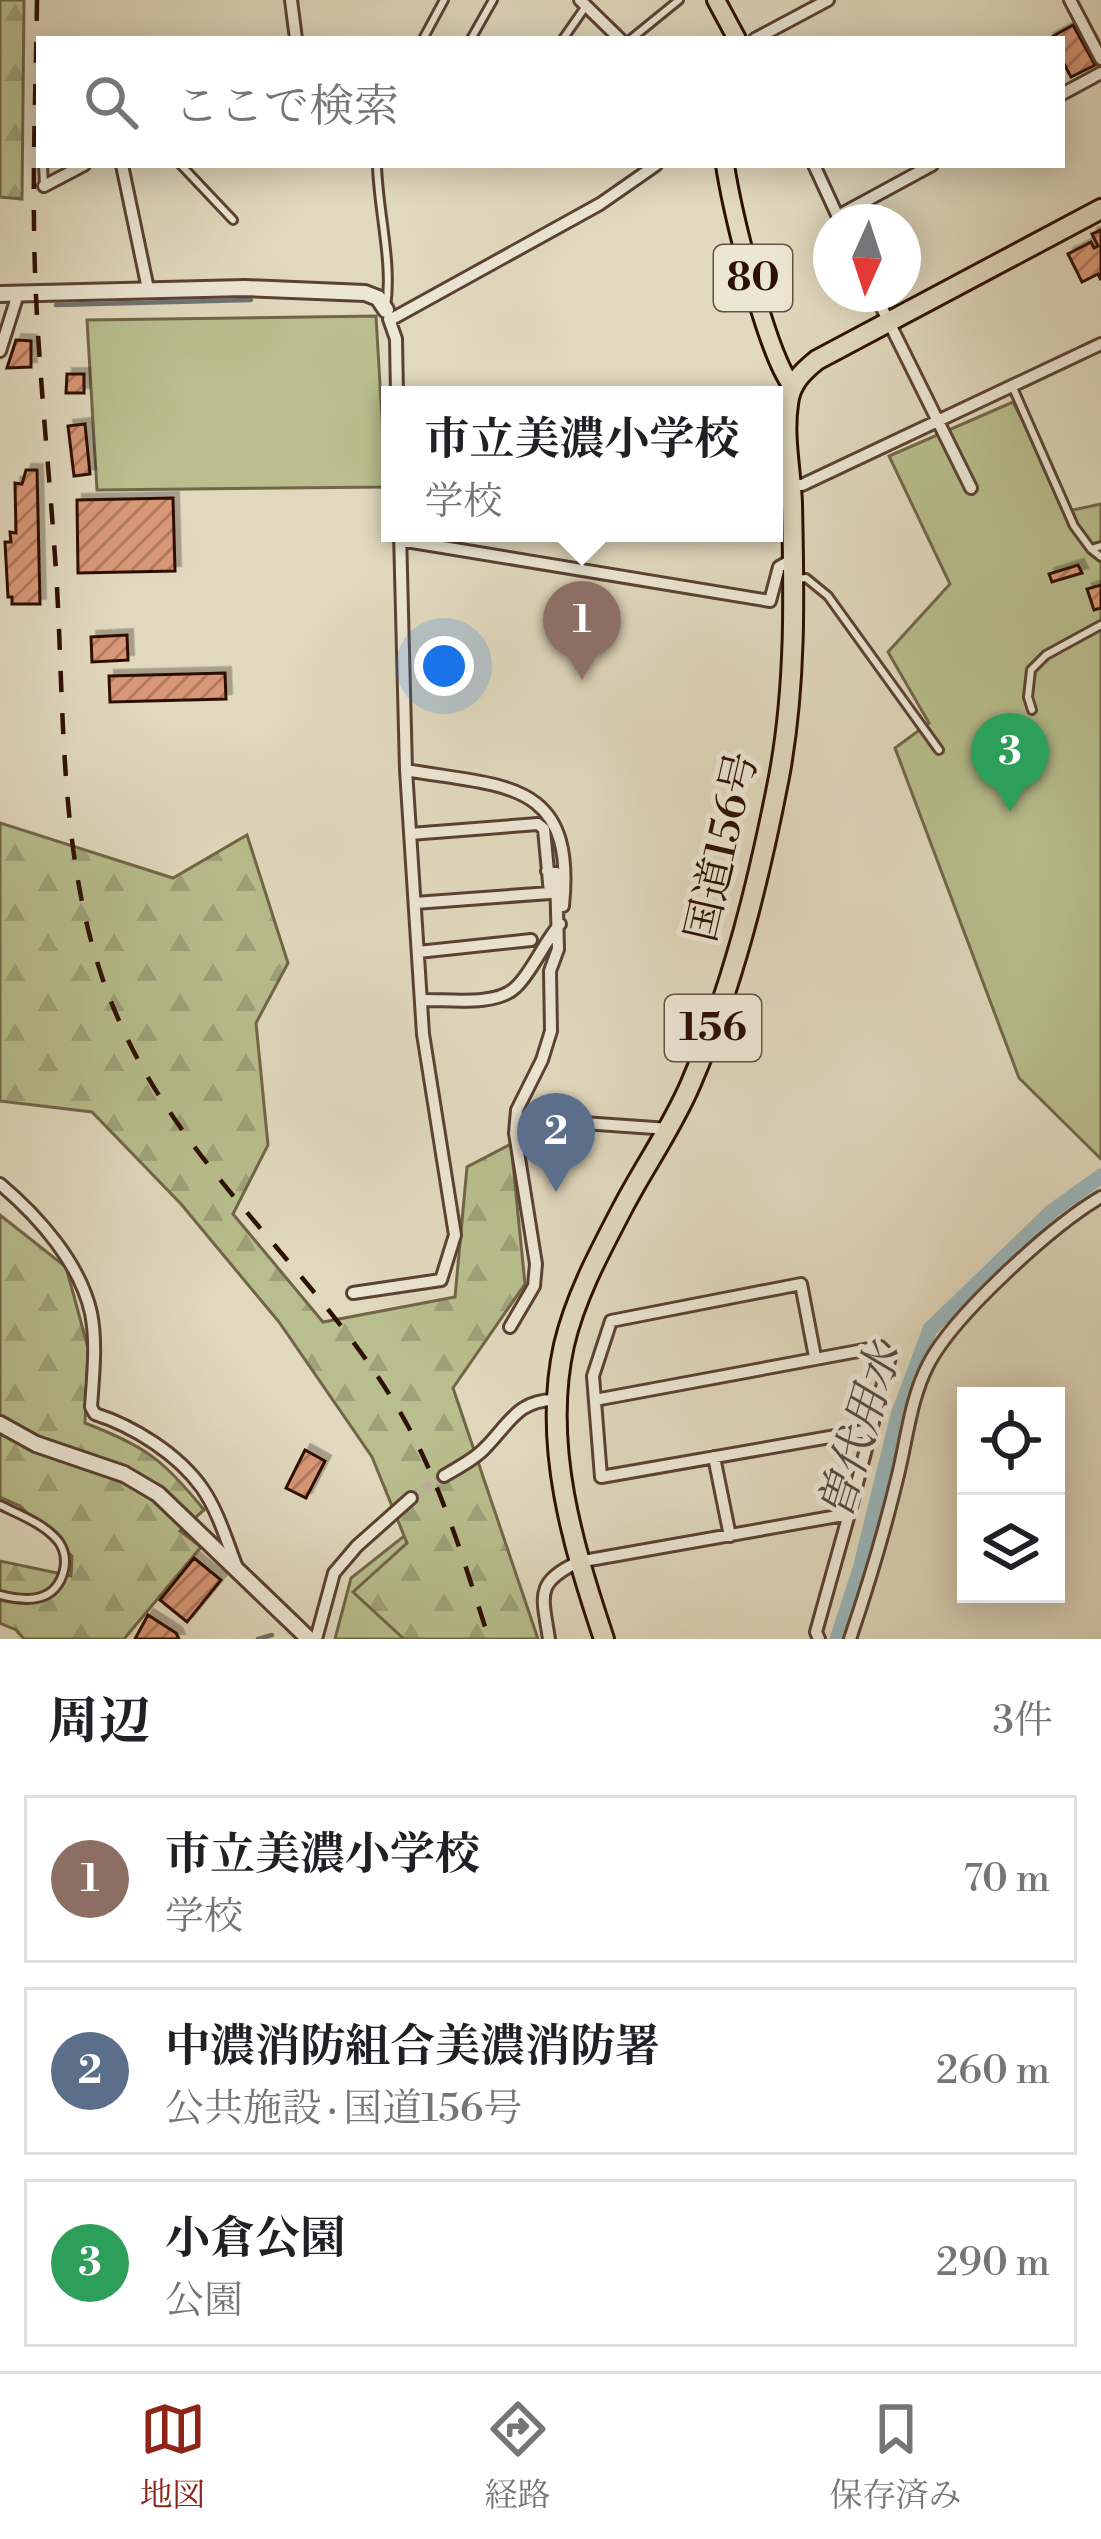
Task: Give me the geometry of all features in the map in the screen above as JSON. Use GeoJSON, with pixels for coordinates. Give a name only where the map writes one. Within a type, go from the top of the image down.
{"type":"FeatureCollection","features":[{"type":"Feature","properties":{"kind":"highway"},"geometry":{"type":"LineString","coordinates":[[792,386],[817,360],[1101,209]]}},
{"type":"Feature","properties":{"kind":"highway","name":"国道156号"},"geometry":{"type":"LineString","coordinates":[[783,418],[792,386]]}},
{"type":"Feature","properties":{"kind":"highway","name":"国道156号"},"geometry":{"type":"LineString","coordinates":[[604,1639],[578,1562],[560,1465],[556,1400],[564,1345],[589,1277],[669,1129],[706,1048],[739,948],[779,776],[794,652],[791,484],[783,443]]}},
{"type":"Feature","properties":{"kind":"main road"},"geometry":{"type":"LineString","coordinates":[[716,0],[735,36]]}},
{"type":"Feature","properties":{"kind":"main road","name":"80"},"geometry":{"type":"LineString","coordinates":[[726,168],[771,344],[792,386]]}},
{"type":"Feature","properties":{"kind":"street"},"geometry":{"type":"LineString","coordinates":[[291,0],[296,36]]}},
{"type":"Feature","properties":{"kind":"street"},"geometry":{"type":"LineString","coordinates":[[761,36],[828,0]]}},
{"type":"Feature","properties":{"kind":"street"},"geometry":{"type":"LineString","coordinates":[[1070,0],[1101,59]]}},
{"type":"Feature","properties":{"kind":"street"},"geometry":{"type":"LineString","coordinates":[[583,3],[617,36]]}},
{"type":"Feature","properties":{"kind":"street"},"geometry":{"type":"LineString","coordinates":[[1065,92],[1101,73]]}},
{"type":"Feature","properties":{"kind":"street"},"geometry":{"type":"LineString","coordinates":[[44,186],[78,168]]}},
{"type":"Feature","properties":{"kind":"street"},"geometry":{"type":"LineString","coordinates":[[123,168],[148,289]]}},
{"type":"Feature","properties":{"kind":"street"},"geometry":{"type":"LineString","coordinates":[[388,315],[600,204],[652,168]]}},
{"type":"Feature","properties":{"kind":"street"},"geometry":{"type":"LineString","coordinates":[[815,168],[832,204]]}},
{"type":"Feature","properties":{"kind":"street"},"geometry":{"type":"LineString","coordinates":[[865,204],[927,168]]}},
{"type":"Feature","properties":{"kind":"street"},"geometry":{"type":"LineString","coordinates":[[0,294],[148,289],[364,293],[378,298],[388,315],[396,339],[398,386]]}},
{"type":"Feature","properties":{"kind":"street"},"geometry":{"type":"LineString","coordinates":[[0,352],[18,294]]}},
{"type":"Feature","properties":{"kind":"street"},"geometry":{"type":"LineString","coordinates":[[884,312],[971,488]]}},
{"type":"Feature","properties":{"kind":"street"},"geometry":{"type":"LineString","coordinates":[[791,484],[802,485],[1101,344]]}},
{"type":"Feature","properties":{"kind":"street"},"geometry":{"type":"LineString","coordinates":[[352,1293],[441,1280],[454,1235],[423,1034],[406,770],[400,542]]}},
{"type":"Feature","properties":{"kind":"street"},"geometry":{"type":"LineString","coordinates":[[434,542],[770,601],[779,567],[793,569]]}},
{"type":"Feature","properties":{"kind":"street"},"geometry":{"type":"LineString","coordinates":[[406,770],[512,788],[550,813],[563,841],[566,884],[562,921],[516,988],[495,998],[422,1000]]}},
{"type":"Feature","properties":{"kind":"street"},"geometry":{"type":"LineString","coordinates":[[410,834],[538,824],[544,829],[550,893],[415,903]]}},
{"type":"Feature","properties":{"kind":"street"},"geometry":{"type":"LineString","coordinates":[[510,1328],[526,1304],[536,1264],[515,1133],[517,1110],[551,1030],[550,971],[558,949],[556,873],[548,871]]}},
{"type":"Feature","properties":{"kind":"street"},"geometry":{"type":"LineString","coordinates":[[418,952],[531,940]]}},
{"type":"Feature","properties":{"kind":"street"},"geometry":{"type":"LineString","coordinates":[[515,1133],[583,1123],[669,1129]]}},
{"type":"Feature","properties":{"kind":"street"},"geometry":{"type":"LineString","coordinates":[[0,1184],[25,1205],[80,1280],[91,1313],[91,1407],[95,1414],[124,1424],[199,1484],[237,1569]]}},
{"type":"Feature","properties":{"kind":"street"},"geometry":{"type":"LineString","coordinates":[[850,1639],[927,1366],[944,1339],[1023,1260],[1101,1197]]}},
{"type":"Feature","properties":{"kind":"street"},"geometry":{"type":"LineString","coordinates":[[815,1357],[801,1284],[611,1322],[593,1376],[602,1477],[870,1430]]}},
{"type":"Feature","properties":{"kind":"street"},"geometry":{"type":"LineString","coordinates":[[595,1400],[880,1347],[890,1357],[816,1632],[819,1639]]}},
{"type":"Feature","properties":{"kind":"street"},"geometry":{"type":"LineString","coordinates":[[444,1476],[483,1451],[504,1424],[535,1400],[556,1400]]}},
{"type":"Feature","properties":{"kind":"street"},"geometry":{"type":"LineString","coordinates":[[0,1424],[37,1444],[124,1474],[158,1494],[313,1639],[334,1573],[411,1498]]}},
{"type":"Feature","properties":{"kind":"street"},"geometry":{"type":"LineString","coordinates":[[714,1457],[730,1536]]}},
{"type":"Feature","properties":{"kind":"street"},"geometry":{"type":"LineString","coordinates":[[548,1639],[545,1589],[551,1576],[578,1562],[849,1514]]}},
{"type":"Feature","properties":{"kind":"lane"},"geometry":{"type":"LineString","coordinates":[[425,36],[444,0]]}},
{"type":"Feature","properties":{"kind":"lane"},"geometry":{"type":"LineString","coordinates":[[473,36],[494,0]]}},
{"type":"Feature","properties":{"kind":"lane"},"geometry":{"type":"LineString","coordinates":[[635,36],[679,0]]}},
{"type":"Feature","properties":{"kind":"lane"},"geometry":{"type":"LineString","coordinates":[[565,36],[583,3]]}},
{"type":"Feature","properties":{"kind":"lane"},"geometry":{"type":"LineString","coordinates":[[43,168],[44,186]]}},
{"type":"Feature","properties":{"kind":"lane"},"geometry":{"type":"LineString","coordinates":[[184,168],[233,220]]}},
{"type":"Feature","properties":{"kind":"lane"},"geometry":{"type":"LineString","coordinates":[[377,168],[390,285],[388,315]]}},
{"type":"Feature","properties":{"kind":"lane"},"geometry":{"type":"LineString","coordinates":[[1013,388],[1074,526],[1101,557]]}},
{"type":"Feature","properties":{"kind":"lane"},"geometry":{"type":"LineString","coordinates":[[1091,549],[1101,546]]}},
{"type":"Feature","properties":{"kind":"lane"},"geometry":{"type":"LineString","coordinates":[[793,569],[828,596],[939,750]]}},
{"type":"Feature","properties":{"kind":"lane"},"geometry":{"type":"LineString","coordinates":[[1032,710],[1030,670],[1046,655],[1101,625]]}},
{"type":"Feature","properties":{"kind":"lane"},"geometry":{"type":"LineString","coordinates":[[0,1505],[50,1534],[60,1543],[65,1562],[60,1582],[49,1595],[32,1600],[0,1595]]}},
{"type":"Feature","properties":{"kind":"green space"},"geometry":{"type":"Polygon","coordinates":[[[0,0],[24,0],[22,199],[0,197],[0,0]]]}},
{"type":"Feature","properties":{"kind":"green space"},"geometry":{"type":"Polygon","coordinates":[[[376,316],[381,487],[97,490],[87,320],[376,316]]]}},
{"type":"Feature","properties":{"kind":"green space"},"geometry":{"type":"Polygon","coordinates":[[[1013,402],[1068,511],[1101,504],[1101,1159],[1019,1078],[895,748],[929,723],[888,652],[950,584],[889,456],[1013,402]]]}},
{"type":"Feature","properties":{"kind":"green space"},"geometry":{"type":"Polygon","coordinates":[[[0,823],[173,878],[247,835],[288,963],[256,1023],[268,1145],[233,1214],[323,1322],[455,1297],[467,1167],[511,1144],[525,1284],[453,1388],[538,1639],[404,1639],[353,1592],[407,1543],[372,1457],[279,1322],[181,1204],[92,1112],[0,1101],[0,823]]]}},
{"type":"Feature","properties":{"kind":"green space"},"geometry":{"type":"Polygon","coordinates":[[[0,1215],[66,1267],[88,1348],[85,1423],[152,1456],[204,1510],[180,1531],[201,1547],[124,1639],[24,1639],[0,1623],[0,1561],[71,1576],[72,1556],[20,1506],[0,1497],[0,1215]]]}},
{"type":"Feature","properties":{"kind":"green space"},"geometry":{"type":"Polygon","coordinates":[[[437,1510],[473,1639],[335,1639],[351,1578],[437,1510]]]}},
{"type":"Feature","properties":{"kind":"building"},"geometry":{"type":"Polygon","coordinates":[[[1073,25],[1095,65],[1071,77],[1065,66],[1065,36],[1054,36],[1073,25]]]}},
{"type":"Feature","properties":{"kind":"building"},"geometry":{"type":"Polygon","coordinates":[[[1101,230],[1101,280],[1098,274],[1082,282],[1068,254],[1091,242],[1094,248],[1098,246],[1092,234],[1101,230]]]}},
{"type":"Feature","properties":{"kind":"building"},"geometry":{"type":"Polygon","coordinates":[[[16,340],[31,341],[31,367],[7,368],[16,340]]]}},
{"type":"Feature","properties":{"kind":"building"},"geometry":{"type":"Polygon","coordinates":[[[67,374],[84,374],[84,393],[66,393],[67,374]]]}},
{"type":"Feature","properties":{"kind":"building"},"geometry":{"type":"Polygon","coordinates":[[[85,424],[90,474],[74,476],[68,426],[85,424]]]}},
{"type":"Feature","properties":{"kind":"building"},"geometry":{"type":"Polygon","coordinates":[[[26,470],[37,470],[40,604],[12,604],[5,542],[11,542],[10,532],[16,533],[15,483],[22,484],[26,470]]]}},
{"type":"Feature","properties":{"kind":"building"},"geometry":{"type":"Polygon","coordinates":[[[173,498],[175,571],[78,573],[77,500],[173,498]]]}},
{"type":"Feature","properties":{"kind":"building"},"geometry":{"type":"Polygon","coordinates":[[[1078,565],[1082,573],[1052,582],[1049,574],[1078,565]]]}},
{"type":"Feature","properties":{"kind":"building"},"geometry":{"type":"Polygon","coordinates":[[[1101,585],[1101,608],[1094,610],[1087,589],[1101,585]]]}},
{"type":"Feature","properties":{"kind":"building"},"geometry":{"type":"Polygon","coordinates":[[[127,635],[128,660],[92,662],[91,637],[127,635]]]}},
{"type":"Feature","properties":{"kind":"building"},"geometry":{"type":"Polygon","coordinates":[[[225,673],[226,699],[110,702],[109,676],[225,673]]]}},
{"type":"Feature","properties":{"kind":"building"},"geometry":{"type":"Polygon","coordinates":[[[305,1450],[325,1461],[306,1498],[286,1488],[305,1450]]]}},
{"type":"Feature","properties":{"kind":"building"},"geometry":{"type":"Polygon","coordinates":[[[194,1558],[221,1580],[187,1622],[160,1600],[194,1558]]]}},
{"type":"Feature","properties":{"kind":"building"},"geometry":{"type":"Polygon","coordinates":[[[148,1615],[176,1633],[179,1639],[135,1639],[148,1615]]]}},
{"type":"Feature","properties":{"kind":"waterway"},"geometry":{"type":"LineString","coordinates":[[56,305],[251,300]]}},
{"type":"Feature","properties":{"kind":"waterway","name":"曽代用水"},"geometry":{"type":"LineString","coordinates":[[837,1639],[860,1569],[898,1415],[930,1329],[1052,1211],[1101,1176]]}},
{"type":"Feature","properties":{"kind":"waterway"},"geometry":{"type":"LineString","coordinates":[[258,1639],[272,1635]]}},
{"type":"Feature","properties":{"kind":"tunnel"},"geometry":{"type":"LineString","coordinates":[[411,1498],[444,1476]]}},
{"type":"Feature","properties":{"kind":"railway"},"geometry":{"type":"LineString","coordinates":[[36,36],[37,0]]}},
{"type":"Feature","properties":{"kind":"railway"},"geometry":{"type":"LineString","coordinates":[[36,57],[35,271],[64,751],[75,859],[98,965],[144,1071],[177,1122],[367,1360],[400,1412],[440,1494],[489,1639]]}},
{"type":"Feature","properties":{"kind":"place","name":"市立美濃小学校"},"geometry":{"type":"Point","coordinates":[582,680]}},
{"type":"Feature","properties":{"kind":"place","name":"小倉公園"},"geometry":{"type":"Point","coordinates":[1010,812]}},
{"type":"Feature","properties":{"kind":"place","name":"中濃消防組合美濃消防署"},"geometry":{"type":"Point","coordinates":[556,1192]}}]}
